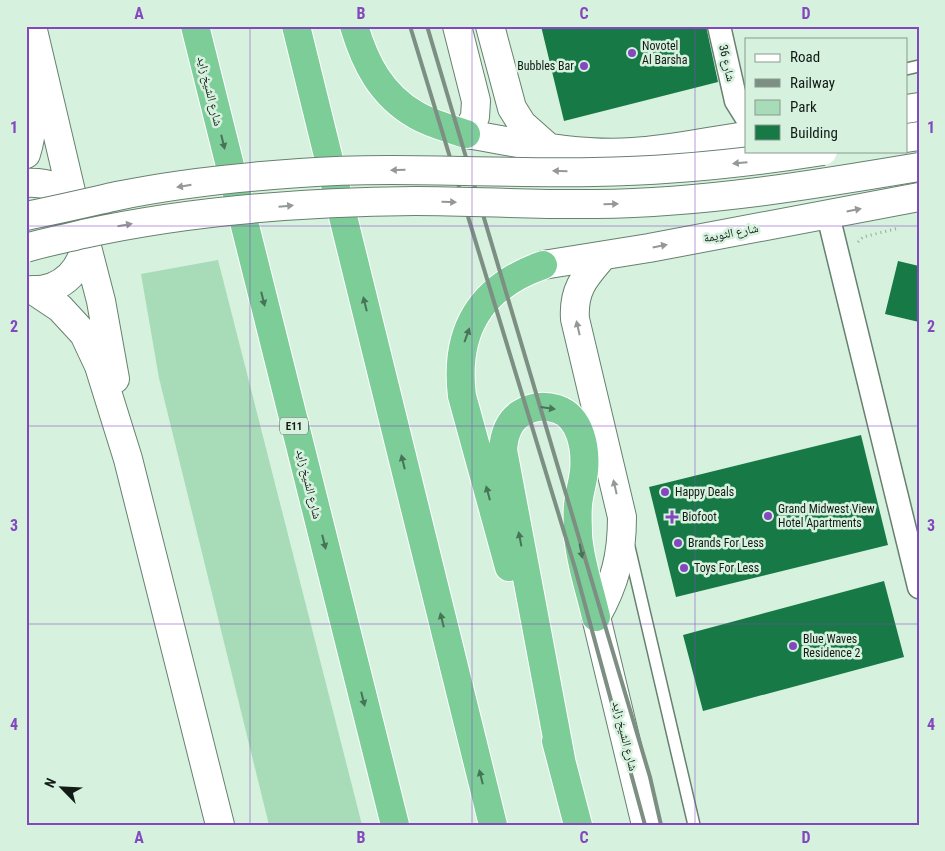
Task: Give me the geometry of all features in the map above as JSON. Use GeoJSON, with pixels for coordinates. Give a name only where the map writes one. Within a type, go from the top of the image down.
{"type":"FeatureCollection","features":[{"type":"Feature","properties":{"kind":"highway","name":"شارع الشيخ زايد"},"geometry":{"type":"LineString","coordinates":[[194,26],[395,825]]}},
{"type":"Feature","properties":{"kind":"highway"},"geometry":{"type":"LineString","coordinates":[[296,26],[493,825]]}},
{"type":"Feature","properties":{"kind":"highway"},"geometry":{"type":"LineString","coordinates":[[354,26],[364,58],[378,80],[395,99],[416,115],[466,134]]}},
{"type":"Feature","properties":{"kind":"highway"},"geometry":{"type":"LineString","coordinates":[[543,265],[522,272],[504,283],[476,314],[464,340],[459,375],[462,396],[578,825]]}},
{"type":"Feature","properties":{"kind":"highway"},"geometry":{"type":"LineString","coordinates":[[561,759],[503,450],[506,433],[515,417],[536,407],[560,410],[570,417],[577,426],[581,437],[584,463],[578,504],[578,538],[596,617]]}},
{"type":"Feature","properties":{"kind":"street"},"geometry":{"type":"LineString","coordinates":[[32,26],[73,200]]}},
{"type":"Feature","properties":{"kind":"street"},"geometry":{"type":"LineString","coordinates":[[457,26],[476,101],[474,117],[466,134],[585,152],[633,152],[745,136]]}},
{"type":"Feature","properties":{"kind":"street"},"geometry":{"type":"LineString","coordinates":[[490,26],[512,108],[522,124],[549,148]]}},
{"type":"Feature","properties":{"kind":"street","name":"شارع 36"},"geometry":{"type":"LineString","coordinates":[[717,140],[741,109],[718,26]]}},
{"type":"Feature","properties":{"kind":"street"},"geometry":{"type":"LineString","coordinates":[[26,84],[32,116],[30,142],[26,154]]}},
{"type":"Feature","properties":{"kind":"street"},"geometry":{"type":"LineString","coordinates":[[26,216],[119,196],[216,181],[301,173],[420,169],[594,172],[758,161],[816,152]]}},
{"type":"Feature","properties":{"kind":"street"},"geometry":{"type":"LineString","coordinates":[[26,248],[122,226],[212,212],[303,204],[415,201],[596,204],[680,201],[763,193],[919,167]]}},
{"type":"Feature","properties":{"kind":"street"},"geometry":{"type":"LineString","coordinates":[[26,183],[36,182],[50,185],[62,191],[73,200],[81,212],[86,228],[86,243],[103,311],[128,459]]}},
{"type":"Feature","properties":{"kind":"street","name":"شارع الثويمة"},"geometry":{"type":"LineString","coordinates":[[543,265],[603,256],[919,197]]}},
{"type":"Feature","properties":{"kind":"street"},"geometry":{"type":"LineString","coordinates":[[828,215],[919,588]]}},
{"type":"Feature","properties":{"kind":"street"},"geometry":{"type":"LineString","coordinates":[[29,290],[48,288],[62,282],[74,272],[82,258],[86,243]]}},
{"type":"Feature","properties":{"kind":"street"},"geometry":{"type":"LineString","coordinates":[[596,617],[614,579],[620,559],[622,517],[574,310],[575,300],[581,283],[603,256]]}},
{"type":"Feature","properties":{"kind":"street"},"geometry":{"type":"LineString","coordinates":[[29,290],[60,308],[84,334],[99,366],[128,459],[220,825]]}},
{"type":"Feature","properties":{"kind":"street","name":"شارع الشيخ زايد"},"geometry":{"type":"LineString","coordinates":[[596,617],[646,825]]}},
{"type":"Feature","properties":{"kind":"lane"},"geometry":{"type":"LineString","coordinates":[[622,517],[694,825]]}},
{"type":"Feature","properties":{"kind":"path"},"geometry":{"type":"LineString","coordinates":[[840,265],[856,260],[855,247],[863,237],[902,228]]}},
{"type":"Feature","properties":{"kind":"green space"},"geometry":{"type":"Polygon","coordinates":[[[218,260],[362,825],[269,825],[159,378],[141,274],[218,260]]]}},
{"type":"Feature","properties":{"kind":"building","name":"Novotel Al Barsha"},"geometry":{"type":"Polygon","coordinates":[[[541,26],[706,26],[718,82],[564,121],[541,26]]]}},
{"type":"Feature","properties":{"kind":"building"},"geometry":{"type":"Polygon","coordinates":[[[898,261],[919,266],[919,322],[885,314],[898,261]]]}},
{"type":"Feature","properties":{"kind":"building","name":"Grand Midwest View Hotel Apartments"},"geometry":{"type":"Polygon","coordinates":[[[861,435],[888,545],[676,597],[649,487],[861,435]]]}},
{"type":"Feature","properties":{"kind":"building","name":"Blue Waves Residence 2"},"geometry":{"type":"Polygon","coordinates":[[[884,581],[904,657],[703,711],[683,635],[884,581]]]}},
{"type":"Feature","properties":{"kind":"railway"},"geometry":{"type":"LineString","coordinates":[[410,26],[575,568],[645,825]]}},
{"type":"Feature","properties":{"kind":"railway"},"geometry":{"type":"LineString","coordinates":[[427,26],[650,777],[661,825]]}},
{"type":"Feature","properties":{"kind":"place","name":"Novotel Al Barsha"},"geometry":{"type":"Point","coordinates":[632,53]}},
{"type":"Feature","properties":{"kind":"place","name":"Bubbles Bar"},"geometry":{"type":"Point","coordinates":[584,66]}},
{"type":"Feature","properties":{"kind":"place","name":"Happy Deals"},"geometry":{"type":"Point","coordinates":[665,492]}},
{"type":"Feature","properties":{"kind":"place","name":"Grand Midwest View Hotel Apartments"},"geometry":{"type":"Point","coordinates":[768,516]}},
{"type":"Feature","properties":{"kind":"place","name":"Biofoot"},"geometry":{"type":"Point","coordinates":[672,517]}},
{"type":"Feature","properties":{"kind":"place","name":"Brands For Less"},"geometry":{"type":"Point","coordinates":[678,543]}},
{"type":"Feature","properties":{"kind":"place","name":"Toys For Less"},"geometry":{"type":"Point","coordinates":[684,568]}},
{"type":"Feature","properties":{"kind":"place","name":"Blue Waves Residence 2"},"geometry":{"type":"Point","coordinates":[793,646]}}]}
